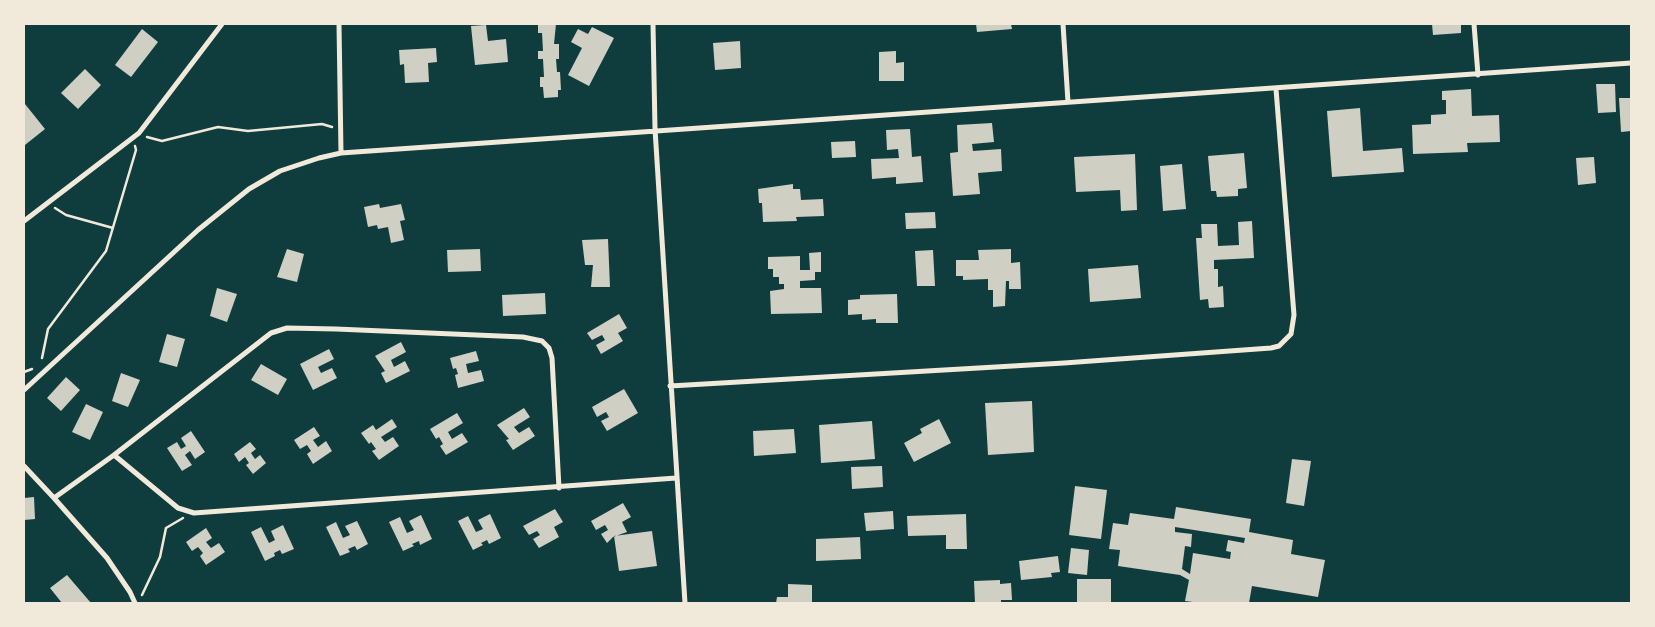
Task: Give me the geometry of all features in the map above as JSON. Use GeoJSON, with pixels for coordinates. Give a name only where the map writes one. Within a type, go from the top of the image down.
{"type":"FeatureCollection","features":[{"type":"Feature","properties":{"kind":"street"},"geometry":{"type":"LineString","coordinates":[[24,222],[139,133],[222,24]]}},
{"type":"Feature","properties":{"kind":"street"},"geometry":{"type":"LineString","coordinates":[[339,24],[341,153]]}},
{"type":"Feature","properties":{"kind":"street"},"geometry":{"type":"LineString","coordinates":[[653,24],[655,130],[685,603]]}},
{"type":"Feature","properties":{"kind":"street"},"geometry":{"type":"LineString","coordinates":[[1063,24],[1068,102]]}},
{"type":"Feature","properties":{"kind":"street"},"geometry":{"type":"LineString","coordinates":[[1474,24],[1478,75]]}},
{"type":"Feature","properties":{"kind":"street"},"geometry":{"type":"LineString","coordinates":[[24,390],[198,230],[249,189],[280,171],[341,153],[1068,102],[1276,90],[1631,63]]}},
{"type":"Feature","properties":{"kind":"street"},"geometry":{"type":"LineString","coordinates":[[670,386],[1074,362],[1279,346],[1291,334],[1294,315],[1276,90]]}},
{"type":"Feature","properties":{"kind":"street"},"geometry":{"type":"LineString","coordinates":[[54,498],[114,455],[271,333],[278,330],[336,329],[523,337],[542,341],[549,348],[552,358],[560,488]]}},
{"type":"Feature","properties":{"kind":"street"},"geometry":{"type":"LineString","coordinates":[[114,455],[185,511],[204,513],[676,478]]}},
{"type":"Feature","properties":{"kind":"street"},"geometry":{"type":"LineString","coordinates":[[24,466],[107,558],[130,592],[135,603]]}},
{"type":"Feature","properties":{"kind":"path"},"geometry":{"type":"LineString","coordinates":[[139,133],[151,140],[162,141],[218,128],[248,131],[322,124],[340,130]]}},
{"type":"Feature","properties":{"kind":"path"},"geometry":{"type":"LineString","coordinates":[[40,361],[44,355],[48,328],[106,251],[136,150],[132,138]]}},
{"type":"Feature","properties":{"kind":"path"},"geometry":{"type":"LineString","coordinates":[[47,204],[66,215],[113,228]]}},
{"type":"Feature","properties":{"kind":"path"},"geometry":{"type":"LineString","coordinates":[[24,372],[36,367]]}},
{"type":"Feature","properties":{"kind":"path"},"geometry":{"type":"LineString","coordinates":[[141,596],[160,557],[166,528],[180,521],[185,511]]}},
{"type":"Feature","properties":{"kind":"building"},"geometry":{"type":"Polygon","coordinates":[[[538,24],[556,24],[554,44],[559,44],[559,59],[556,59],[557,72],[560,72],[561,90],[558,90],[558,97],[544,98],[543,87],[540,87],[540,77],[544,77],[543,59],[538,59],[538,51],[543,51],[542,33],[538,33],[538,24]]]}},
{"type":"Feature","properties":{"kind":"building"},"geometry":{"type":"Polygon","coordinates":[[[976,24],[1011,24],[1012,29],[977,32],[976,24]]]}},
{"type":"Feature","properties":{"kind":"building"},"geometry":{"type":"Polygon","coordinates":[[[1432,24],[1461,24],[1461,33],[1433,35],[1432,24]]]}},
{"type":"Feature","properties":{"kind":"building"},"geometry":{"type":"Polygon","coordinates":[[[486,25],[488,41],[506,39],[508,62],[475,65],[471,26],[486,25]]]}},
{"type":"Feature","properties":{"kind":"building"},"geometry":{"type":"Polygon","coordinates":[[[592,27],[614,38],[589,86],[568,75],[582,48],[571,42],[578,29],[588,34],[592,27]]]}},
{"type":"Feature","properties":{"kind":"building"},"geometry":{"type":"Polygon","coordinates":[[[142,29],[158,42],[131,77],[115,65],[142,29]]]}},
{"type":"Feature","properties":{"kind":"building"},"geometry":{"type":"Polygon","coordinates":[[[740,41],[741,68],[715,70],[713,43],[740,41]]]}},
{"type":"Feature","properties":{"kind":"building"},"geometry":{"type":"Polygon","coordinates":[[[436,48],[437,62],[428,63],[429,82],[405,83],[404,64],[400,65],[399,50],[436,48]]]}},
{"type":"Feature","properties":{"kind":"building"},"geometry":{"type":"Polygon","coordinates":[[[896,51],[896,63],[904,62],[904,81],[879,81],[879,52],[896,51]]]}},
{"type":"Feature","properties":{"kind":"building"},"geometry":{"type":"Polygon","coordinates":[[[85,69],[101,85],[78,109],[61,93],[85,69]]]}},
{"type":"Feature","properties":{"kind":"building"},"geometry":{"type":"Polygon","coordinates":[[[1596,84],[1615,84],[1616,112],[1598,113],[1596,84]]]}},
{"type":"Feature","properties":{"kind":"building"},"geometry":{"type":"Polygon","coordinates":[[[1471,89],[1472,116],[1499,115],[1500,142],[1467,143],[1468,152],[1413,154],[1412,125],[1431,124],[1431,115],[1446,114],[1446,100],[1442,100],[1442,91],[1471,89]]]}},
{"type":"Feature","properties":{"kind":"building"},"geometry":{"type":"Polygon","coordinates":[[[1619,98],[1631,98],[1631,131],[1621,132],[1619,98]]]}},
{"type":"Feature","properties":{"kind":"building"},"geometry":{"type":"Polygon","coordinates":[[[24,105],[45,129],[25,145],[24,105]]]}},
{"type":"Feature","properties":{"kind":"building"},"geometry":{"type":"Polygon","coordinates":[[[1360,108],[1363,151],[1402,148],[1404,172],[1332,177],[1327,111],[1360,108]]]}},
{"type":"Feature","properties":{"kind":"building"},"geometry":{"type":"Polygon","coordinates":[[[992,123],[994,142],[972,144],[973,151],[1001,149],[1002,171],[978,173],[980,194],[953,196],[950,153],[958,152],[957,125],[992,123]]]}},
{"type":"Feature","properties":{"kind":"building"},"geometry":{"type":"Polygon","coordinates":[[[910,129],[912,157],[921,156],[923,182],[896,184],[896,177],[872,179],[871,159],[899,158],[898,149],[887,150],[886,130],[910,129]]]}},
{"type":"Feature","properties":{"kind":"building"},"geometry":{"type":"Polygon","coordinates":[[[855,141],[856,157],[832,158],[831,142],[855,141]]]}},
{"type":"Feature","properties":{"kind":"building"},"geometry":{"type":"Polygon","coordinates":[[[1244,153],[1247,188],[1238,189],[1238,196],[1217,197],[1216,191],[1211,191],[1208,156],[1244,153]]]}},
{"type":"Feature","properties":{"kind":"building"},"geometry":{"type":"Polygon","coordinates":[[[1135,154],[1137,210],[1121,211],[1120,190],[1076,192],[1074,157],[1135,154]]]}},
{"type":"Feature","properties":{"kind":"building"},"geometry":{"type":"Polygon","coordinates":[[[1594,157],[1596,183],[1578,185],[1576,158],[1594,157]]]}},
{"type":"Feature","properties":{"kind":"building"},"geometry":{"type":"Polygon","coordinates":[[[1182,164],[1186,209],[1163,211],[1160,166],[1182,164]]]}},
{"type":"Feature","properties":{"kind":"building"},"geometry":{"type":"Polygon","coordinates":[[[793,184],[793,189],[800,189],[801,200],[823,199],[824,216],[796,217],[797,221],[763,222],[762,203],[759,203],[758,189],[793,184]]]}},
{"type":"Feature","properties":{"kind":"building"},"geometry":{"type":"Polygon","coordinates":[[[379,204],[380,208],[401,204],[405,220],[400,221],[404,240],[391,243],[388,227],[378,229],[377,225],[368,227],[364,207],[379,204]]]}},
{"type":"Feature","properties":{"kind":"building"},"geometry":{"type":"Polygon","coordinates":[[[935,212],[936,228],[906,229],[905,213],[935,212]]]}},
{"type":"Feature","properties":{"kind":"building"},"geometry":{"type":"Polygon","coordinates":[[[1252,221],[1254,258],[1214,260],[1214,269],[1218,269],[1218,287],[1223,286],[1224,307],[1209,308],[1208,299],[1200,300],[1196,238],[1202,238],[1201,224],[1217,224],[1218,246],[1239,245],[1238,222],[1252,221]]]}},
{"type":"Feature","properties":{"kind":"building"},"geometry":{"type":"Polygon","coordinates":[[[608,239],[610,287],[591,287],[593,265],[585,265],[582,240],[608,239]]]}},
{"type":"Feature","properties":{"kind":"building"},"geometry":{"type":"Polygon","coordinates":[[[287,249],[304,254],[297,282],[277,277],[287,249]]]}},
{"type":"Feature","properties":{"kind":"building"},"geometry":{"type":"Polygon","coordinates":[[[480,249],[481,271],[448,272],[447,250],[480,249]]]}},
{"type":"Feature","properties":{"kind":"building"},"geometry":{"type":"Polygon","coordinates":[[[1011,249],[1011,263],[1020,262],[1021,289],[1009,289],[1009,281],[1006,281],[1005,306],[993,307],[993,290],[988,290],[988,279],[963,280],[963,276],[956,276],[956,260],[979,260],[978,250],[1011,249]]]}},
{"type":"Feature","properties":{"kind":"building"},"geometry":{"type":"Polygon","coordinates":[[[933,250],[935,286],[917,286],[915,251],[933,250]]]}},
{"type":"Feature","properties":{"kind":"building"},"geometry":{"type":"Polygon","coordinates":[[[821,252],[821,272],[815,272],[815,280],[800,281],[800,288],[821,288],[822,313],[771,314],[770,291],[784,289],[784,284],[779,284],[779,277],[773,277],[773,269],[768,269],[768,257],[800,256],[800,270],[810,270],[809,253],[821,252]]]}},
{"type":"Feature","properties":{"kind":"building"},"geometry":{"type":"Polygon","coordinates":[[[1138,265],[1141,298],[1090,302],[1088,269],[1138,265]]]}},
{"type":"Feature","properties":{"kind":"building"},"geometry":{"type":"Polygon","coordinates":[[[217,288],[237,294],[227,322],[210,316],[217,288]]]}},
{"type":"Feature","properties":{"kind":"building"},"geometry":{"type":"Polygon","coordinates":[[[545,293],[546,314],[503,316],[502,295],[545,293]]]}},
{"type":"Feature","properties":{"kind":"building"},"geometry":{"type":"Polygon","coordinates":[[[897,294],[898,323],[876,323],[876,319],[862,320],[862,314],[848,315],[848,300],[860,299],[860,295],[897,294]]]}},
{"type":"Feature","properties":{"kind":"building"},"geometry":{"type":"Polygon","coordinates":[[[619,314],[627,328],[618,333],[623,341],[601,354],[596,345],[605,340],[602,335],[592,340],[587,333],[619,314]]]}},
{"type":"Feature","properties":{"kind":"building"},"geometry":{"type":"Polygon","coordinates":[[[167,334],[185,339],[177,367],[159,362],[167,334]]]}},
{"type":"Feature","properties":{"kind":"building"},"geometry":{"type":"Polygon","coordinates":[[[401,342],[406,352],[391,360],[394,367],[405,361],[410,371],[386,383],[381,373],[385,371],[375,356],[401,342]]]}},
{"type":"Feature","properties":{"kind":"building"},"geometry":{"type":"Polygon","coordinates":[[[329,349],[334,359],[318,367],[321,373],[332,368],[337,378],[313,390],[300,364],[329,349]]]}},
{"type":"Feature","properties":{"kind":"building"},"geometry":{"type":"Polygon","coordinates":[[[476,351],[479,361],[466,364],[468,373],[481,370],[484,381],[458,388],[455,375],[458,374],[456,368],[453,369],[450,358],[476,351]]]}},
{"type":"Feature","properties":{"kind":"building"},"geometry":{"type":"Polygon","coordinates":[[[261,364],[287,379],[278,395],[251,380],[261,364]]]}},
{"type":"Feature","properties":{"kind":"building"},"geometry":{"type":"Polygon","coordinates":[[[121,373],[140,380],[128,407],[112,401],[121,373]]]}},
{"type":"Feature","properties":{"kind":"building"},"geometry":{"type":"Polygon","coordinates":[[[66,377],[80,390],[61,411],[47,398],[66,377]]]}},
{"type":"Feature","properties":{"kind":"building"},"geometry":{"type":"Polygon","coordinates":[[[624,389],[638,413],[607,431],[601,421],[609,417],[606,412],[597,417],[592,407],[624,389]]]}},
{"type":"Feature","properties":{"kind":"building"},"geometry":{"type":"Polygon","coordinates":[[[1032,401],[1034,452],[988,455],[985,403],[1032,401]]]}},
{"type":"Feature","properties":{"kind":"building"},"geometry":{"type":"Polygon","coordinates":[[[86,404],[103,412],[90,440],[72,432],[86,404]]]}},
{"type":"Feature","properties":{"kind":"building"},"geometry":{"type":"Polygon","coordinates":[[[524,408],[530,417],[514,427],[519,433],[529,427],[535,436],[513,450],[506,440],[509,439],[497,425],[524,408]]]}},
{"type":"Feature","properties":{"kind":"building"},"geometry":{"type":"Polygon","coordinates":[[[457,413],[463,423],[448,432],[452,439],[462,433],[468,442],[446,455],[440,446],[443,444],[439,437],[436,439],[430,429],[457,413]]]}},
{"type":"Feature","properties":{"kind":"building"},"geometry":{"type":"Polygon","coordinates":[[[392,419],[397,427],[381,437],[385,442],[393,437],[399,446],[379,460],[372,451],[376,449],[371,442],[369,444],[361,433],[373,425],[376,430],[392,419]]]}},
{"type":"Feature","properties":{"kind":"building"},"geometry":{"type":"Polygon","coordinates":[[[939,419],[951,443],[914,462],[904,443],[922,433],[920,429],[939,419]]]}},
{"type":"Feature","properties":{"kind":"building"},"geometry":{"type":"Polygon","coordinates":[[[872,421],[875,459],[821,463],[819,425],[872,421]]]}},
{"type":"Feature","properties":{"kind":"building"},"geometry":{"type":"Polygon","coordinates":[[[314,427],[320,436],[313,440],[318,447],[326,441],[332,451],[313,464],[307,454],[311,451],[307,445],[300,449],[294,440],[314,427]]]}},
{"type":"Feature","properties":{"kind":"building"},"geometry":{"type":"Polygon","coordinates":[[[794,429],[796,453],[754,456],[753,431],[794,429]]]}},
{"type":"Feature","properties":{"kind":"building"},"geometry":{"type":"Polygon","coordinates":[[[191,431],[205,452],[195,459],[190,451],[185,455],[192,465],[182,471],[167,448],[177,442],[181,449],[186,446],[181,438],[191,431]]]}},
{"type":"Feature","properties":{"kind":"building"},"geometry":{"type":"Polygon","coordinates":[[[250,442],[256,449],[251,453],[255,459],[260,455],[266,463],[253,474],[246,465],[249,463],[245,457],[239,462],[234,454],[250,442]]]}},
{"type":"Feature","properties":{"kind":"building"},"geometry":{"type":"Polygon","coordinates":[[[1292,459],[1311,461],[1304,506],[1286,503],[1292,459]]]}},
{"type":"Feature","properties":{"kind":"building"},"geometry":{"type":"Polygon","coordinates":[[[882,466],[883,487],[852,489],[851,467],[882,466]]]}},
{"type":"Feature","properties":{"kind":"building"},"geometry":{"type":"Polygon","coordinates":[[[1075,486],[1107,490],[1101,539],[1069,535],[1075,486]]]}},
{"type":"Feature","properties":{"kind":"building"},"geometry":{"type":"Polygon","coordinates":[[[34,497],[35,519],[24,520],[24,498],[34,497]]]}},
{"type":"Feature","properties":{"kind":"building"},"geometry":{"type":"Polygon","coordinates":[[[623,503],[631,517],[622,522],[627,532],[613,537],[607,543],[601,534],[608,530],[605,525],[596,530],[591,521],[623,503]]]}},
{"type":"Feature","properties":{"kind":"building"},"geometry":{"type":"Polygon","coordinates":[[[1176,507],[1251,519],[1249,532],[1293,540],[1291,554],[1325,560],[1318,597],[1252,586],[1249,603],[1185,601],[1189,580],[1180,575],[1118,566],[1120,550],[1109,549],[1113,523],[1128,525],[1130,513],[1174,519],[1176,507]],[[1175,527],[1175,532],[1192,534],[1191,547],[1185,546],[1182,569],[1190,574],[1193,553],[1230,559],[1231,552],[1226,551],[1228,540],[1244,543],[1245,538],[1175,527]]]}},
{"type":"Feature","properties":{"kind":"building"},"geometry":{"type":"Polygon","coordinates":[[[555,509],[563,522],[554,527],[559,537],[539,548],[533,539],[540,535],[537,531],[529,535],[523,526],[555,509]]]}},
{"type":"Feature","properties":{"kind":"building"},"geometry":{"type":"Polygon","coordinates":[[[893,511],[894,529],[866,531],[864,513],[893,511]]]}},
{"type":"Feature","properties":{"kind":"building"},"geometry":{"type":"Polygon","coordinates":[[[490,514],[501,538],[489,544],[487,540],[481,543],[483,545],[473,550],[458,521],[468,516],[476,532],[483,529],[478,520],[490,514]]]}},
{"type":"Feature","properties":{"kind":"building"},"geometry":{"type":"Polygon","coordinates":[[[966,514],[967,549],[946,549],[946,535],[908,536],[907,516],[966,514]]]}},
{"type":"Feature","properties":{"kind":"building"},"geometry":{"type":"Polygon","coordinates":[[[421,515],[432,539],[420,545],[419,541],[412,544],[414,546],[403,551],[389,522],[400,517],[407,533],[414,530],[409,521],[421,515]]]}},
{"type":"Feature","properties":{"kind":"building"},"geometry":{"type":"Polygon","coordinates":[[[357,521],[368,544],[357,550],[355,546],[348,549],[350,552],[340,556],[326,527],[336,522],[343,538],[350,535],[345,526],[357,521]]]}},
{"type":"Feature","properties":{"kind":"building"},"geometry":{"type":"Polygon","coordinates":[[[283,525],[294,549],[282,554],[280,550],[274,553],[275,556],[265,561],[251,532],[261,527],[269,543],[275,540],[271,531],[283,525]]]}},
{"type":"Feature","properties":{"kind":"building"},"geometry":{"type":"Polygon","coordinates":[[[206,528],[212,538],[206,542],[211,548],[219,543],[225,552],[206,565],[200,556],[203,553],[198,547],[192,551],[186,542],[206,528]]]}},
{"type":"Feature","properties":{"kind":"building"},"geometry":{"type":"Polygon","coordinates":[[[652,531],[657,566],[619,571],[614,536],[652,531]]]}},
{"type":"Feature","properties":{"kind":"building"},"geometry":{"type":"Polygon","coordinates":[[[860,537],[861,559],[816,561],[816,539],[860,537]]]}},
{"type":"Feature","properties":{"kind":"building"},"geometry":{"type":"Polygon","coordinates":[[[1071,548],[1089,550],[1087,575],[1068,573],[1071,548]]]}},
{"type":"Feature","properties":{"kind":"building"},"geometry":{"type":"Polygon","coordinates":[[[1058,556],[1060,572],[1051,573],[1052,577],[1021,580],[1019,561],[1058,556]]]}},
{"type":"Feature","properties":{"kind":"building"},"geometry":{"type":"Polygon","coordinates":[[[67,575],[91,603],[62,603],[50,588],[67,575]]]}},
{"type":"Feature","properties":{"kind":"building"},"geometry":{"type":"Polygon","coordinates":[[[1077,579],[1111,579],[1111,603],[1077,603],[1077,579]]]}},
{"type":"Feature","properties":{"kind":"building"},"geometry":{"type":"Polygon","coordinates":[[[1000,580],[1000,584],[1011,583],[1012,600],[1001,600],[1001,603],[975,603],[974,581],[1000,580]]]}},
{"type":"Feature","properties":{"kind":"building"},"geometry":{"type":"Polygon","coordinates":[[[788,584],[812,585],[812,603],[776,603],[777,597],[788,597],[788,584]]]}}]}
